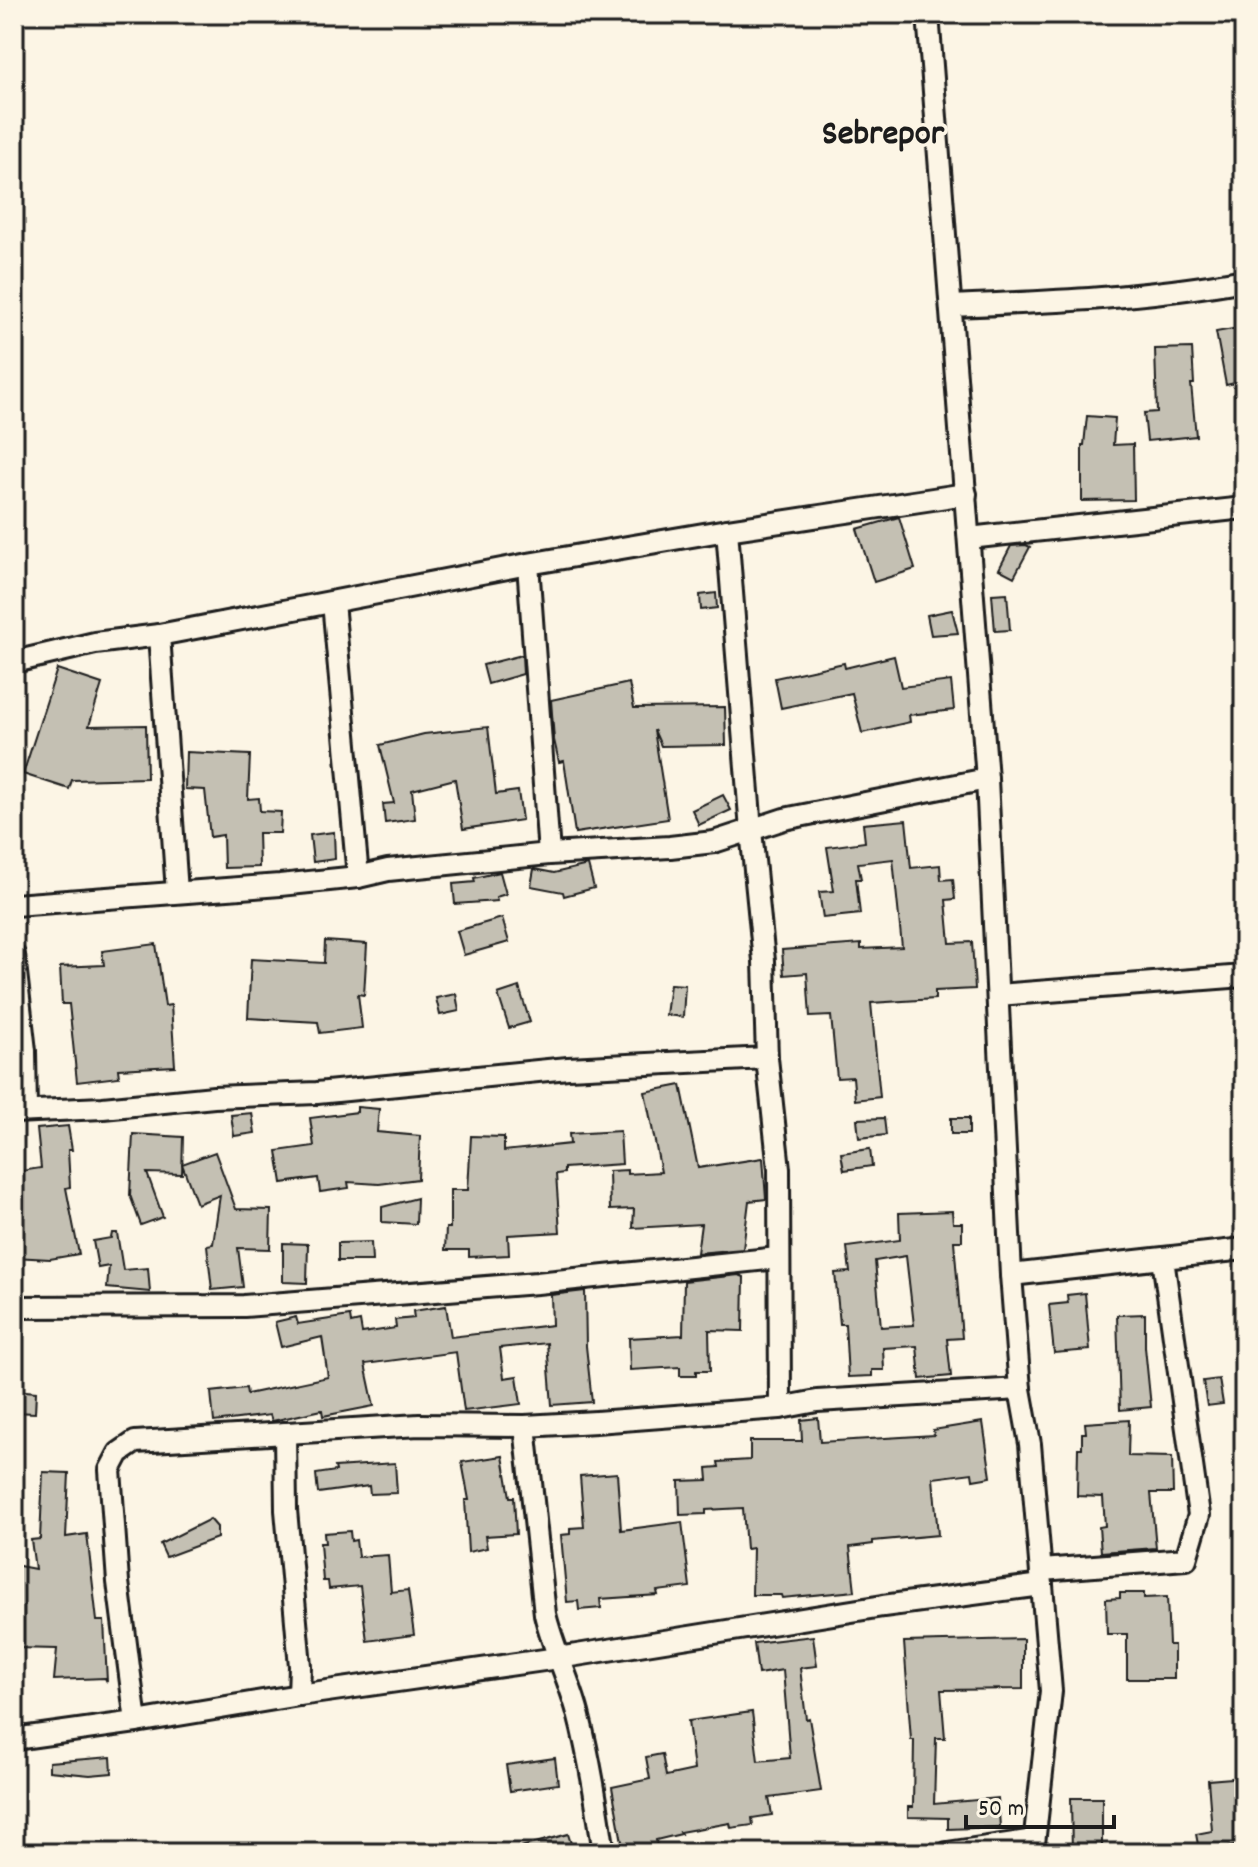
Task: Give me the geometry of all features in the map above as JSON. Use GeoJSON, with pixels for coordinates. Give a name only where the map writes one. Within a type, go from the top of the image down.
{"type":"FeatureCollection","features":[{"type":"Feature","properties":{"kind":"street"},"geometry":{"type":"LineString","coordinates":[[928,14],[987,779],[1011,1275],[1020,1389],[1030,1444],[1051,1691],[1033,1846],[947,1853]]}},
{"type":"Feature","properties":{"kind":"street"},"geometry":{"type":"LineString","coordinates":[[952,306],[1081,301],[1244,280]]}},
{"type":"Feature","properties":{"kind":"street"},"geometry":{"type":"LineString","coordinates":[[14,662],[95,643],[159,635],[528,564],[966,494]]}},
{"type":"Feature","properties":{"kind":"street"},"geometry":{"type":"LineString","coordinates":[[969,538],[1244,508]]}},
{"type":"Feature","properties":{"kind":"street"},"geometry":{"type":"LineString","coordinates":[[727,530],[764,961],[767,1058],[779,1169],[780,1408]]}},
{"type":"Feature","properties":{"kind":"street"},"geometry":{"type":"LineString","coordinates":[[528,564],[549,854]]}},
{"type":"Feature","properties":{"kind":"street"},"geometry":{"type":"LineString","coordinates":[[333,602],[358,877]]}},
{"type":"Feature","properties":{"kind":"street"},"geometry":{"type":"LineString","coordinates":[[159,635],[177,892]]}},
{"type":"Feature","properties":{"kind":"street"},"geometry":{"type":"LineString","coordinates":[[14,905],[358,877],[388,870],[549,854],[714,842],[821,811],[987,779]]}},
{"type":"Feature","properties":{"kind":"street"},"geometry":{"type":"LineString","coordinates":[[14,955],[25,1051],[20,1112],[103,1108],[214,1097],[317,1093],[568,1068],[767,1058]]}},
{"type":"Feature","properties":{"kind":"street"},"geometry":{"type":"LineString","coordinates":[[998,995],[1244,976]]}},
{"type":"Feature","properties":{"kind":"street"},"geometry":{"type":"LineString","coordinates":[[1011,1275],[1244,1249]]}},
{"type":"Feature","properties":{"kind":"street"},"geometry":{"type":"LineString","coordinates":[[14,1307],[244,1306],[537,1283],[778,1258]]}},
{"type":"Feature","properties":{"kind":"street"},"geometry":{"type":"LineString","coordinates":[[14,1739],[558,1658],[1042,1578],[1186,1559],[1199,1515],[1163,1259]]}},
{"type":"Feature","properties":{"kind":"street"},"geometry":{"type":"LineString","coordinates":[[136,1722],[118,1582],[110,1470],[119,1453],[135,1442],[419,1425],[525,1426],[780,1408],[817,1401],[1020,1389]]}},
{"type":"Feature","properties":{"kind":"street"},"geometry":{"type":"LineString","coordinates":[[525,1426],[545,1614],[577,1710],[595,1785],[604,1853]]}},
{"type":"Feature","properties":{"kind":"street"},"geometry":{"type":"LineString","coordinates":[[285,1433],[286,1510],[300,1666],[299,1695]]}},
{"type":"Feature","properties":{"kind":"building"},"geometry":{"type":"Polygon","coordinates":[[[1244,327],[1244,381],[1226,385],[1216,332],[1244,327]]]}},
{"type":"Feature","properties":{"kind":"building"},"geometry":{"type":"Polygon","coordinates":[[[1192,348],[1194,384],[1191,384],[1196,436],[1147,441],[1144,413],[1157,412],[1155,349],[1192,348]]]}},
{"type":"Feature","properties":{"kind":"building"},"geometry":{"type":"Polygon","coordinates":[[[1087,416],[1115,418],[1113,445],[1133,444],[1134,500],[1082,501],[1082,445],[1087,416]]]}},
{"type":"Feature","properties":{"kind":"building"},"geometry":{"type":"Polygon","coordinates":[[[899,517],[915,569],[874,582],[857,529],[899,517]]]}},
{"type":"Feature","properties":{"kind":"building"},"geometry":{"type":"Polygon","coordinates":[[[1011,546],[1030,547],[1014,577],[999,569],[1011,546]]]}},
{"type":"Feature","properties":{"kind":"building"},"geometry":{"type":"Polygon","coordinates":[[[716,593],[717,608],[701,610],[700,595],[716,593]]]}},
{"type":"Feature","properties":{"kind":"building"},"geometry":{"type":"Polygon","coordinates":[[[1007,593],[1010,630],[995,631],[992,594],[1007,593]]]}},
{"type":"Feature","properties":{"kind":"building"},"geometry":{"type":"Polygon","coordinates":[[[952,610],[958,633],[931,635],[927,615],[952,610]]]}},
{"type":"Feature","properties":{"kind":"building"},"geometry":{"type":"Polygon","coordinates":[[[522,655],[523,674],[488,684],[483,665],[522,655]]]}},
{"type":"Feature","properties":{"kind":"building"},"geometry":{"type":"Polygon","coordinates":[[[894,656],[901,687],[951,681],[954,710],[909,715],[910,722],[862,733],[852,693],[781,708],[775,678],[844,663],[845,668],[894,656]]]}},
{"type":"Feature","properties":{"kind":"building"},"geometry":{"type":"Polygon","coordinates":[[[57,669],[102,684],[89,726],[146,725],[147,778],[72,780],[69,789],[23,774],[57,669]]]}},
{"type":"Feature","properties":{"kind":"building"},"geometry":{"type":"Polygon","coordinates":[[[629,683],[634,708],[725,707],[726,745],[661,746],[654,730],[668,819],[575,833],[564,761],[559,762],[554,740],[551,700],[629,683]]]}},
{"type":"Feature","properties":{"kind":"building"},"geometry":{"type":"Polygon","coordinates":[[[488,727],[496,794],[518,791],[522,820],[463,829],[455,779],[412,790],[415,819],[385,823],[383,804],[394,803],[380,745],[424,734],[488,727]]]}},
{"type":"Feature","properties":{"kind":"building"},"geometry":{"type":"Polygon","coordinates":[[[186,752],[250,755],[248,799],[259,798],[260,811],[281,812],[280,833],[258,833],[259,867],[224,868],[223,835],[210,837],[205,790],[185,789],[186,752]]]}},
{"type":"Feature","properties":{"kind":"building"},"geometry":{"type":"Polygon","coordinates":[[[723,795],[731,810],[699,825],[692,810],[723,795]]]}},
{"type":"Feature","properties":{"kind":"building"},"geometry":{"type":"Polygon","coordinates":[[[906,820],[911,868],[940,865],[941,880],[953,879],[955,899],[946,900],[950,943],[972,942],[975,989],[935,991],[935,999],[871,1003],[880,1097],[855,1100],[853,1077],[837,1078],[831,1016],[810,1017],[807,973],[784,975],[782,950],[861,944],[861,949],[902,947],[893,859],[858,863],[861,879],[856,879],[860,914],[823,918],[819,892],[834,891],[827,847],[865,842],[863,824],[906,820]]]}},
{"type":"Feature","properties":{"kind":"building"},"geometry":{"type":"Polygon","coordinates":[[[334,832],[335,859],[313,862],[310,835],[334,832]]]}},
{"type":"Feature","properties":{"kind":"building"},"geometry":{"type":"Polygon","coordinates":[[[588,865],[594,888],[564,896],[563,892],[531,886],[534,869],[554,873],[588,865]]]}},
{"type":"Feature","properties":{"kind":"building"},"geometry":{"type":"Polygon","coordinates":[[[500,872],[506,894],[496,897],[497,901],[455,904],[453,884],[475,882],[474,878],[500,872]]]}},
{"type":"Feature","properties":{"kind":"building"},"geometry":{"type":"Polygon","coordinates":[[[502,918],[509,942],[464,955],[457,931],[502,918]]]}},
{"type":"Feature","properties":{"kind":"building"},"geometry":{"type":"Polygon","coordinates":[[[325,941],[367,944],[364,995],[358,994],[362,1028],[320,1033],[318,1022],[248,1018],[251,959],[324,963],[325,941]]]}},
{"type":"Feature","properties":{"kind":"building"},"geometry":{"type":"Polygon","coordinates":[[[156,944],[165,1006],[171,1005],[175,1066],[118,1069],[119,1077],[77,1082],[69,1004],[62,1004],[60,967],[104,965],[102,951],[156,944]]]}},
{"type":"Feature","properties":{"kind":"building"},"geometry":{"type":"Polygon","coordinates":[[[670,984],[685,985],[683,1017],[666,1015],[670,984]]]}},
{"type":"Feature","properties":{"kind":"building"},"geometry":{"type":"Polygon","coordinates":[[[519,987],[530,1022],[509,1028],[498,994],[519,987]]]}},
{"type":"Feature","properties":{"kind":"building"},"geometry":{"type":"Polygon","coordinates":[[[456,994],[459,1011],[440,1015],[436,998],[456,994]]]}},
{"type":"Feature","properties":{"kind":"building"},"geometry":{"type":"Polygon","coordinates":[[[681,1085],[698,1168],[763,1158],[766,1199],[749,1201],[743,1249],[697,1253],[701,1224],[633,1228],[634,1209],[610,1210],[609,1171],[627,1170],[627,1174],[661,1172],[645,1092],[681,1085]]]}},
{"type":"Feature","properties":{"kind":"building"},"geometry":{"type":"Polygon","coordinates":[[[357,1107],[379,1109],[377,1132],[420,1136],[418,1179],[379,1184],[348,1182],[349,1188],[320,1192],[318,1178],[282,1183],[277,1151],[314,1146],[310,1118],[357,1112],[357,1107]]]}},
{"type":"Feature","properties":{"kind":"building"},"geometry":{"type":"Polygon","coordinates":[[[252,1113],[255,1133],[234,1136],[231,1115],[252,1113]]]}},
{"type":"Feature","properties":{"kind":"building"},"geometry":{"type":"Polygon","coordinates":[[[884,1118],[886,1135],[859,1138],[857,1119],[884,1118]]]}},
{"type":"Feature","properties":{"kind":"building"},"geometry":{"type":"Polygon","coordinates":[[[951,1118],[969,1118],[969,1134],[951,1134],[951,1118]]]}},
{"type":"Feature","properties":{"kind":"building"},"geometry":{"type":"Polygon","coordinates":[[[68,1126],[72,1150],[68,1150],[70,1187],[66,1188],[79,1254],[50,1259],[14,1257],[14,1172],[41,1168],[37,1129],[68,1126]]]}},
{"type":"Feature","properties":{"kind":"building"},"geometry":{"type":"Polygon","coordinates":[[[620,1131],[622,1164],[564,1168],[564,1173],[556,1174],[560,1232],[508,1235],[509,1255],[469,1257],[469,1250],[445,1250],[446,1228],[450,1228],[450,1190],[468,1190],[471,1136],[504,1137],[504,1151],[570,1144],[569,1134],[620,1131]]]}},
{"type":"Feature","properties":{"kind":"building"},"geometry":{"type":"Polygon","coordinates":[[[133,1134],[183,1137],[182,1174],[147,1173],[163,1217],[141,1225],[130,1195],[133,1134]]]}},
{"type":"Feature","properties":{"kind":"building"},"geometry":{"type":"Polygon","coordinates":[[[870,1149],[872,1166],[844,1170],[841,1153],[870,1149]]]}},
{"type":"Feature","properties":{"kind":"building"},"geometry":{"type":"Polygon","coordinates":[[[215,1152],[236,1209],[271,1210],[270,1249],[238,1248],[243,1287],[212,1290],[207,1245],[213,1244],[220,1195],[197,1204],[182,1164],[215,1152]]]}},
{"type":"Feature","properties":{"kind":"building"},"geometry":{"type":"Polygon","coordinates":[[[417,1198],[416,1224],[382,1222],[382,1207],[417,1198]]]}},
{"type":"Feature","properties":{"kind":"building"},"geometry":{"type":"Polygon","coordinates":[[[952,1211],[953,1223],[962,1223],[962,1241],[954,1241],[962,1338],[947,1339],[951,1376],[920,1379],[917,1346],[883,1348],[884,1370],[872,1370],[872,1376],[848,1377],[845,1324],[840,1324],[835,1273],[850,1272],[847,1247],[900,1240],[899,1213],[952,1211]],[[906,1256],[875,1261],[881,1327],[914,1325],[906,1256]]]}},
{"type":"Feature","properties":{"kind":"building"},"geometry":{"type":"Polygon","coordinates":[[[112,1233],[117,1233],[123,1270],[148,1268],[150,1292],[107,1288],[109,1266],[98,1268],[93,1241],[111,1238],[112,1233]]]}},
{"type":"Feature","properties":{"kind":"building"},"geometry":{"type":"Polygon","coordinates":[[[371,1242],[372,1261],[338,1261],[338,1243],[371,1242]]]}},
{"type":"Feature","properties":{"kind":"building"},"geometry":{"type":"Polygon","coordinates":[[[283,1243],[308,1244],[307,1283],[283,1282],[283,1243]]]}},
{"type":"Feature","properties":{"kind":"building"},"geometry":{"type":"Polygon","coordinates":[[[744,1277],[743,1331],[709,1330],[710,1371],[696,1371],[696,1376],[680,1376],[680,1367],[630,1370],[629,1338],[683,1335],[684,1281],[744,1277]]]}},
{"type":"Feature","properties":{"kind":"building"},"geometry":{"type":"Polygon","coordinates":[[[585,1291],[586,1346],[592,1402],[552,1405],[547,1343],[500,1348],[504,1378],[517,1376],[521,1404],[464,1411],[456,1352],[365,1364],[374,1406],[323,1416],[322,1410],[272,1421],[270,1415],[214,1422],[211,1392],[246,1388],[247,1394],[328,1377],[322,1337],[281,1347],[275,1322],[296,1317],[298,1324],[350,1316],[351,1323],[360,1321],[362,1333],[396,1328],[395,1320],[414,1318],[413,1311],[446,1306],[451,1337],[552,1325],[551,1295],[585,1291]]]}},
{"type":"Feature","properties":{"kind":"building"},"geometry":{"type":"Polygon","coordinates":[[[1085,1293],[1090,1350],[1054,1353],[1049,1305],[1068,1303],[1067,1295],[1085,1293]]]}},
{"type":"Feature","properties":{"kind":"building"},"geometry":{"type":"Polygon","coordinates":[[[1145,1314],[1151,1407],[1120,1410],[1117,1315],[1145,1314]]]}},
{"type":"Feature","properties":{"kind":"building"},"geometry":{"type":"Polygon","coordinates":[[[1219,1379],[1223,1404],[1207,1406],[1203,1381],[1219,1379]]]}},
{"type":"Feature","properties":{"kind":"building"},"geometry":{"type":"Polygon","coordinates":[[[14,1390],[36,1392],[35,1413],[14,1412],[14,1390]]]}},
{"type":"Feature","properties":{"kind":"building"},"geometry":{"type":"Polygon","coordinates":[[[818,1418],[820,1442],[934,1435],[933,1430],[983,1422],[991,1477],[973,1480],[972,1473],[933,1478],[938,1535],[873,1541],[873,1544],[850,1547],[855,1591],[782,1598],[781,1595],[752,1595],[753,1548],[746,1549],[743,1508],[680,1515],[679,1481],[708,1480],[707,1468],[719,1467],[718,1462],[750,1460],[750,1441],[802,1441],[801,1420],[818,1418]]]}},
{"type":"Feature","properties":{"kind":"building"},"geometry":{"type":"Polygon","coordinates":[[[1129,1420],[1128,1456],[1172,1457],[1173,1493],[1151,1493],[1156,1548],[1101,1552],[1099,1527],[1105,1526],[1103,1497],[1077,1496],[1078,1448],[1082,1448],[1085,1423],[1129,1420]]]}},
{"type":"Feature","properties":{"kind":"building"},"geometry":{"type":"Polygon","coordinates":[[[503,1456],[510,1497],[514,1497],[516,1534],[485,1536],[487,1548],[468,1552],[465,1500],[469,1500],[462,1462],[503,1456]]]}},
{"type":"Feature","properties":{"kind":"building"},"geometry":{"type":"Polygon","coordinates":[[[395,1463],[397,1493],[370,1494],[369,1486],[318,1493],[316,1474],[336,1471],[335,1467],[395,1463]]]}},
{"type":"Feature","properties":{"kind":"building"},"geometry":{"type":"Polygon","coordinates":[[[43,1472],[69,1473],[66,1537],[87,1534],[97,1621],[104,1621],[107,1682],[105,1678],[54,1680],[57,1649],[14,1648],[14,1565],[35,1569],[31,1540],[40,1539],[43,1472]]]}},
{"type":"Feature","properties":{"kind":"building"},"geometry":{"type":"Polygon","coordinates":[[[617,1473],[621,1530],[682,1522],[690,1587],[657,1591],[658,1595],[600,1599],[601,1608],[579,1610],[578,1601],[567,1602],[561,1535],[570,1534],[570,1528],[584,1527],[580,1476],[617,1473]]]}},
{"type":"Feature","properties":{"kind":"building"},"geometry":{"type":"Polygon","coordinates":[[[210,1519],[217,1527],[217,1538],[166,1557],[160,1544],[210,1519]]]}},
{"type":"Feature","properties":{"kind":"building"},"geometry":{"type":"Polygon","coordinates":[[[350,1531],[351,1541],[356,1540],[358,1557],[388,1555],[391,1592],[408,1590],[414,1635],[367,1641],[360,1586],[329,1589],[328,1581],[323,1581],[320,1543],[325,1543],[324,1533],[350,1531]]]}},
{"type":"Feature","properties":{"kind":"building"},"geometry":{"type":"Polygon","coordinates":[[[1120,1593],[1144,1593],[1144,1598],[1167,1597],[1169,1645],[1174,1645],[1174,1679],[1127,1679],[1127,1634],[1107,1634],[1106,1599],[1120,1598],[1120,1593]]]}},
{"type":"Feature","properties":{"kind":"building"},"geometry":{"type":"Polygon","coordinates":[[[813,1636],[817,1666],[800,1668],[806,1719],[809,1718],[821,1791],[769,1798],[772,1815],[752,1818],[753,1825],[731,1828],[730,1823],[680,1832],[656,1840],[658,1853],[624,1853],[612,1787],[650,1779],[646,1757],[662,1754],[666,1776],[694,1770],[688,1721],[752,1712],[758,1761],[790,1758],[783,1670],[758,1674],[754,1643],[813,1636]]]}},
{"type":"Feature","properties":{"kind":"building"},"geometry":{"type":"Polygon","coordinates":[[[1023,1639],[1023,1689],[941,1690],[945,1738],[936,1738],[934,1804],[998,1798],[1000,1827],[948,1829],[948,1818],[908,1817],[908,1807],[913,1807],[914,1740],[911,1740],[904,1642],[1023,1639]]]}},
{"type":"Feature","properties":{"kind":"building"},"geometry":{"type":"Polygon","coordinates":[[[111,1757],[112,1773],[90,1775],[49,1771],[49,1762],[111,1757]]]}},
{"type":"Feature","properties":{"kind":"building"},"geometry":{"type":"Polygon","coordinates":[[[555,1758],[558,1784],[510,1791],[506,1765],[555,1758]]]}},
{"type":"Feature","properties":{"kind":"building"},"geometry":{"type":"Polygon","coordinates":[[[1244,1777],[1244,1845],[1199,1850],[1196,1834],[1212,1831],[1208,1780],[1244,1777]]]}},
{"type":"Feature","properties":{"kind":"building"},"geometry":{"type":"Polygon","coordinates":[[[1071,1798],[1102,1798],[1102,1853],[1072,1853],[1071,1798]]]}},
{"type":"Feature","properties":{"kind":"building"},"geometry":{"type":"Polygon","coordinates":[[[568,1834],[574,1853],[517,1853],[517,1848],[568,1834]]]}},
{"type":"Feature","properties":{"kind":"district","name":"Sebrepor"},"geometry":{"type":"Point","coordinates":[883,136]}}]}
